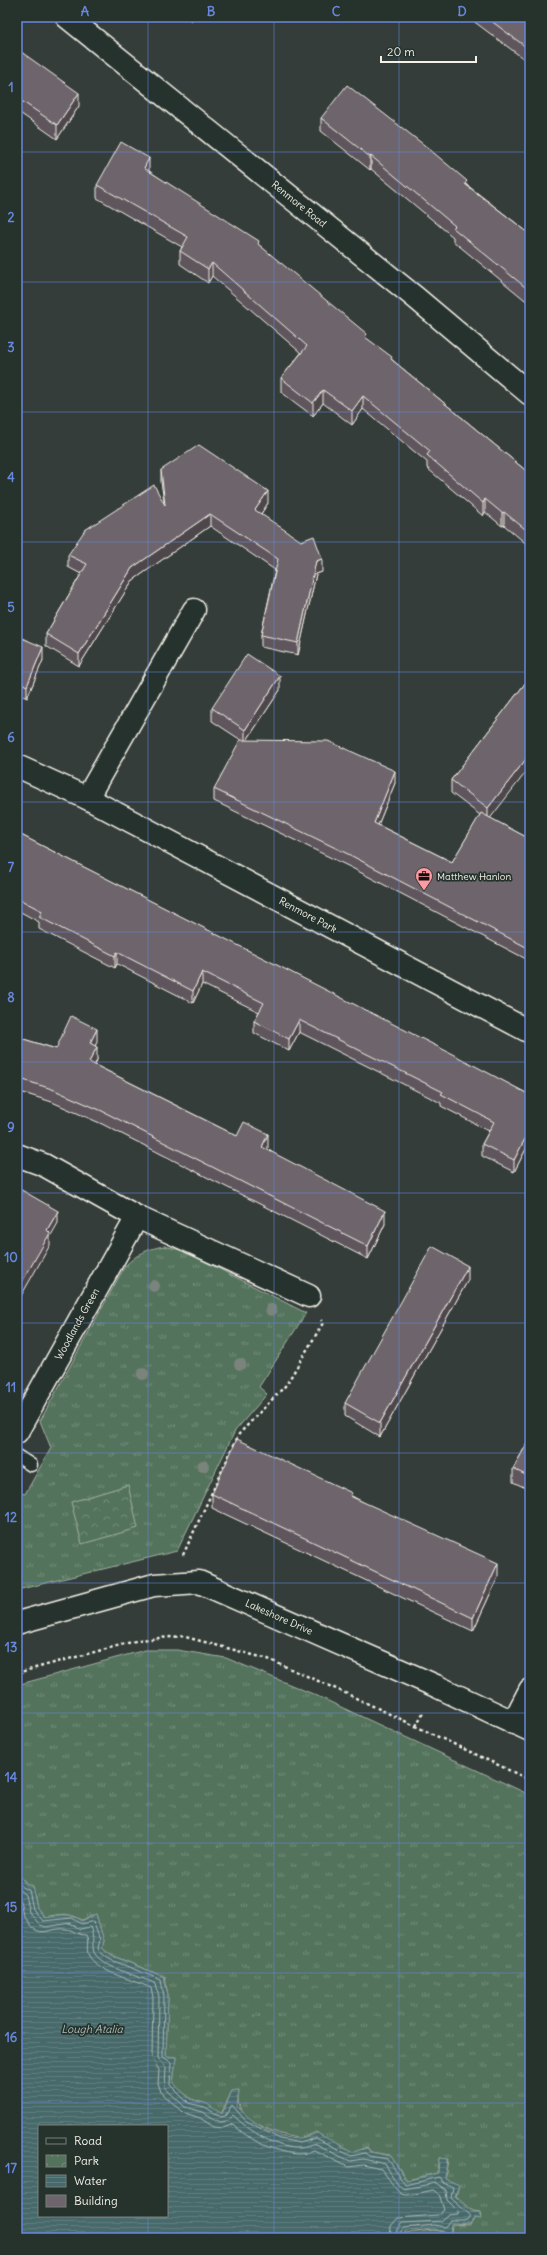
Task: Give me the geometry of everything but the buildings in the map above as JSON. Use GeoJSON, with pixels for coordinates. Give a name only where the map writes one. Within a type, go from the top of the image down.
{"type":"FeatureCollection","features":[{"type":"Feature","properties":{"kind":"street","name":"Renmore Road"},"geometry":{"type":"LineString","coordinates":[[67,17],[416,298],[530,394]]}},
{"type":"Feature","properties":{"kind":"street"},"geometry":{"type":"LineString","coordinates":[[86,798],[194,610]]}},
{"type":"Feature","properties":{"kind":"street","name":"Renmore Park"},"geometry":{"type":"LineString","coordinates":[[17,766],[86,798],[530,1032]]}},
{"type":"Feature","properties":{"kind":"street"},"geometry":{"type":"LineString","coordinates":[[17,1155],[44,1165],[138,1217],[309,1296]]}},
{"type":"Feature","properties":{"kind":"street","name":"Woodlands Green"},"geometry":{"type":"LineString","coordinates":[[17,1432],[138,1217]]}},
{"type":"Feature","properties":{"kind":"street","name":"Lakeshore Drive"},"geometry":{"type":"LineString","coordinates":[[17,1623],[154,1585],[199,1582],[436,1686],[522,1727]]}},
{"type":"Feature","properties":{"kind":"street"},"geometry":{"type":"LineString","coordinates":[[522,1727],[530,1690]]}},
{"type":"Feature","properties":{"kind":"lane"},"geometry":{"type":"LineString","coordinates":[[17,1456],[32,1465]]}},
{"type":"Feature","properties":{"kind":"path"},"geometry":{"type":"LineString","coordinates":[[177,1583],[184,1552],[238,1434],[286,1385],[323,1323],[309,1296]]}},
{"type":"Feature","properties":{"kind":"path"},"geometry":{"type":"LineString","coordinates":[[17,1673],[139,1640],[182,1636],[268,1659],[343,1692],[530,1780]]}},
{"type":"Feature","properties":{"kind":"green space"},"geometry":{"type":"Polygon","coordinates":[[[164,1246],[184,1251],[306,1313],[259,1387],[267,1394],[235,1431],[177,1551],[17,1590],[17,1492],[25,1494],[51,1448],[40,1421],[125,1266],[134,1258],[143,1253],[164,1246]]]}},
{"type":"Feature","properties":{"kind":"green space"},"geometry":{"type":"Polygon","coordinates":[[[128,1485],[138,1528],[82,1544],[71,1502],[128,1485]]]}},
{"type":"Feature","properties":{"kind":"green space"},"geometry":{"type":"Polygon","coordinates":[[[145,1650],[177,1650],[226,1658],[313,1694],[530,1795],[530,2238],[405,2238],[405,2233],[434,2230],[451,2233],[452,2224],[470,2225],[475,2218],[482,2219],[481,2212],[473,2211],[456,2196],[459,2185],[445,2179],[448,2159],[439,2158],[437,2173],[407,2180],[390,2155],[371,2152],[367,2147],[353,2152],[326,2139],[316,2132],[299,2138],[283,2135],[264,2128],[242,2111],[238,2102],[239,2090],[232,2091],[221,2114],[207,2104],[191,2099],[173,2084],[176,2057],[166,2056],[168,1996],[165,1977],[111,1955],[102,1948],[104,1941],[96,1914],[82,1920],[77,1917],[64,1914],[45,1917],[37,1908],[33,1886],[28,1885],[20,1876],[17,1876],[17,1685],[145,1650]]]}},
{"type":"Feature","properties":{"kind":"water","name":"Lough Atalia"},"geometry":{"type":"Polygon","coordinates":[[[17,1877],[21,1877],[26,1885],[32,1886],[37,1908],[45,1918],[69,1915],[82,1921],[96,1914],[104,1941],[102,1948],[110,1955],[164,1977],[168,1996],[166,2056],[176,2057],[173,2083],[190,2099],[207,2104],[222,2114],[232,2091],[239,2090],[237,2106],[249,2118],[273,2133],[299,2139],[306,2138],[317,2133],[353,2152],[367,2148],[370,2152],[391,2156],[406,2181],[438,2173],[439,2158],[447,2159],[445,2179],[459,2185],[455,2196],[472,2212],[480,2212],[481,2219],[474,2218],[470,2224],[451,2223],[450,2233],[434,2229],[405,2231],[405,2238],[17,2238],[17,1877]]]}},
{"type":"Feature","properties":{"kind":"place","name":"Matthew Hanlon"},"geometry":{"type":"Point","coordinates":[424,891]}}]}
